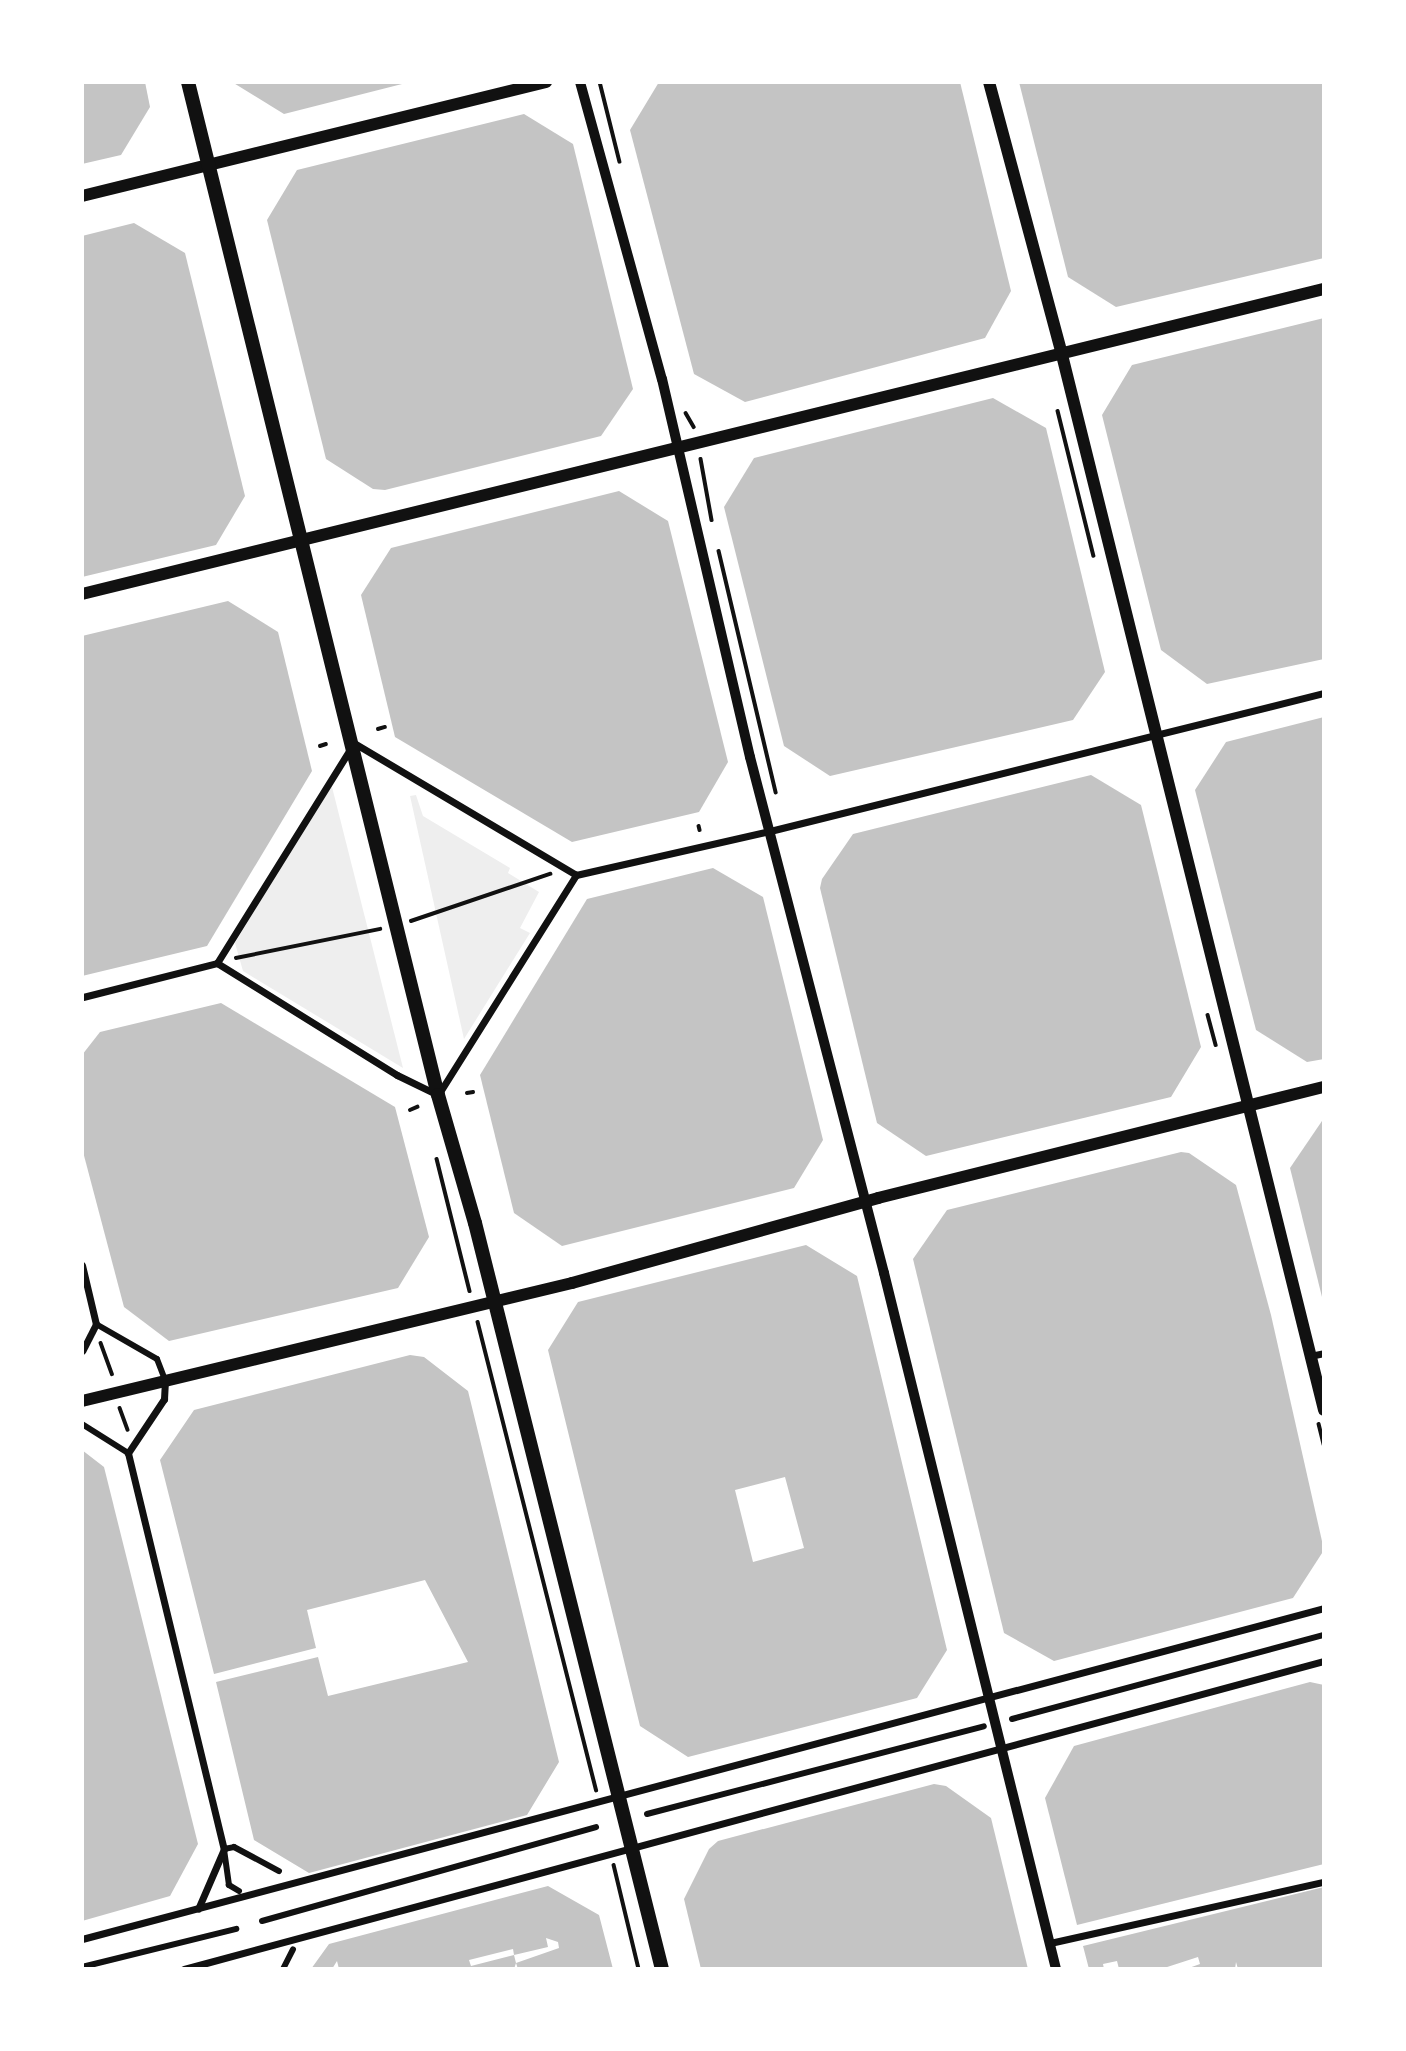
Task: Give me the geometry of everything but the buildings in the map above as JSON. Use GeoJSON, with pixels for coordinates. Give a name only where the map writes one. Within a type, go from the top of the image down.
{"type":"FeatureCollection","features":[{"type":"Feature","properties":{"kind":"main road"},"geometry":{"type":"LineString","coordinates":[[188,82],[354,743],[439,1095],[495,1301],[662,1969]]}},
{"type":"Feature","properties":{"kind":"main road"},"geometry":{"type":"LineString","coordinates":[[82,196],[546,82]]}},
{"type":"Feature","properties":{"kind":"main road"},"geometry":{"type":"LineString","coordinates":[[989,82],[1062,355],[1324,1410]]}},
{"type":"Feature","properties":{"kind":"main road"},"geometry":{"type":"LineString","coordinates":[[82,594],[304,542],[679,448],[747,428],[1062,355],[1324,289]]}},
{"type":"Feature","properties":{"kind":"main road"},"geometry":{"type":"LineString","coordinates":[[82,1401],[495,1301],[865,1202],[1324,1087]]}},
{"type":"Feature","properties":{"kind":"street"},"geometry":{"type":"LineString","coordinates":[[580,82],[679,448],[770,831],[1056,1969]]}},
{"type":"Feature","properties":{"kind":"street"},"geometry":{"type":"LineString","coordinates":[[83,998],[217,963],[354,743],[576,875],[770,831],[1324,693]]}},
{"type":"Feature","properties":{"kind":"street"},"geometry":{"type":"LineString","coordinates":[[217,963],[397,1075],[439,1095],[576,875]]}},
{"type":"Feature","properties":{"kind":"street"},"geometry":{"type":"LineString","coordinates":[[82,1265],[96,1324],[82,1352]]}},
{"type":"Feature","properties":{"kind":"street"},"geometry":{"type":"LineString","coordinates":[[96,1324],[157,1359],[165,1380],[164,1399],[128,1453]]}},
{"type":"Feature","properties":{"kind":"street"},"geometry":{"type":"LineString","coordinates":[[1310,1356],[1324,1353]]}},
{"type":"Feature","properties":{"kind":"street"},"geometry":{"type":"LineString","coordinates":[[82,1424],[128,1453],[224,1849],[229,1885],[239,1891]]}},
{"type":"Feature","properties":{"kind":"street"},"geometry":{"type":"LineString","coordinates":[[82,1939],[1324,1608]]}},
{"type":"Feature","properties":{"kind":"street"},"geometry":{"type":"LineString","coordinates":[[1012,1719],[1324,1635]]}},
{"type":"Feature","properties":{"kind":"street"},"geometry":{"type":"LineString","coordinates":[[184,1969],[210,1965],[631,1846],[1324,1661]]}},
{"type":"Feature","properties":{"kind":"street"},"geometry":{"type":"LineString","coordinates":[[647,1814],[984,1726]]}},
{"type":"Feature","properties":{"kind":"street"},"geometry":{"type":"LineString","coordinates":[[262,1921],[596,1827]]}},
{"type":"Feature","properties":{"kind":"street"},"geometry":{"type":"LineString","coordinates":[[224,1849],[234,1847],[279,1871]]}},
{"type":"Feature","properties":{"kind":"street"},"geometry":{"type":"LineString","coordinates":[[198,1909],[200,1895],[224,1849]]}},
{"type":"Feature","properties":{"kind":"street"},"geometry":{"type":"LineString","coordinates":[[1050,1943],[1324,1882]]}},
{"type":"Feature","properties":{"kind":"street"},"geometry":{"type":"LineString","coordinates":[[82,1967],[236,1929]]}},
{"type":"Feature","properties":{"kind":"street"},"geometry":{"type":"LineString","coordinates":[[283,1969],[293,1948]]}},
{"type":"Feature","properties":{"kind":"path"},"geometry":{"type":"LineString","coordinates":[[600,82],[606,104]]}},
{"type":"Feature","properties":{"kind":"path"},"geometry":{"type":"LineString","coordinates":[[706,478],[715,533]]}},
{"type":"Feature","properties":{"kind":"path"},"geometry":{"type":"LineString","coordinates":[[718,545],[773,778]]}},
{"type":"Feature","properties":{"kind":"path"},"geometry":{"type":"LineString","coordinates":[[378,729],[385,727]]}},
{"type":"Feature","properties":{"kind":"path"},"geometry":{"type":"LineString","coordinates":[[320,746],[326,744]]}},
{"type":"Feature","properties":{"kind":"path"},"geometry":{"type":"LineString","coordinates":[[424,918],[544,876]]}},
{"type":"Feature","properties":{"kind":"path"},"geometry":{"type":"LineString","coordinates":[[235,958],[372,930]]}},
{"type":"Feature","properties":{"kind":"path"},"geometry":{"type":"LineString","coordinates":[[467,1094],[473,1092]]}},
{"type":"Feature","properties":{"kind":"path"},"geometry":{"type":"LineString","coordinates":[[410,1110],[417,1107]]}},
{"type":"Feature","properties":{"kind":"path"},"geometry":{"type":"LineString","coordinates":[[96,1324],[112,1374]]}},
{"type":"Feature","properties":{"kind":"path"},"geometry":{"type":"LineString","coordinates":[[119,1403],[124,1427],[139,1436]]}},
{"type":"Feature","properties":{"kind":"shaded area"},"geometry":{"type":"Polygon","coordinates":[[[331,783],[403,1068],[243,971],[235,943],[331,783]]]}},
{"type":"Feature","properties":{"kind":"shaded area"},"geometry":{"type":"Polygon","coordinates":[[[416,795],[423,816],[510,868],[508,873],[539,892],[520,928],[530,933],[464,1039],[410,796],[416,795]]]}}]}
